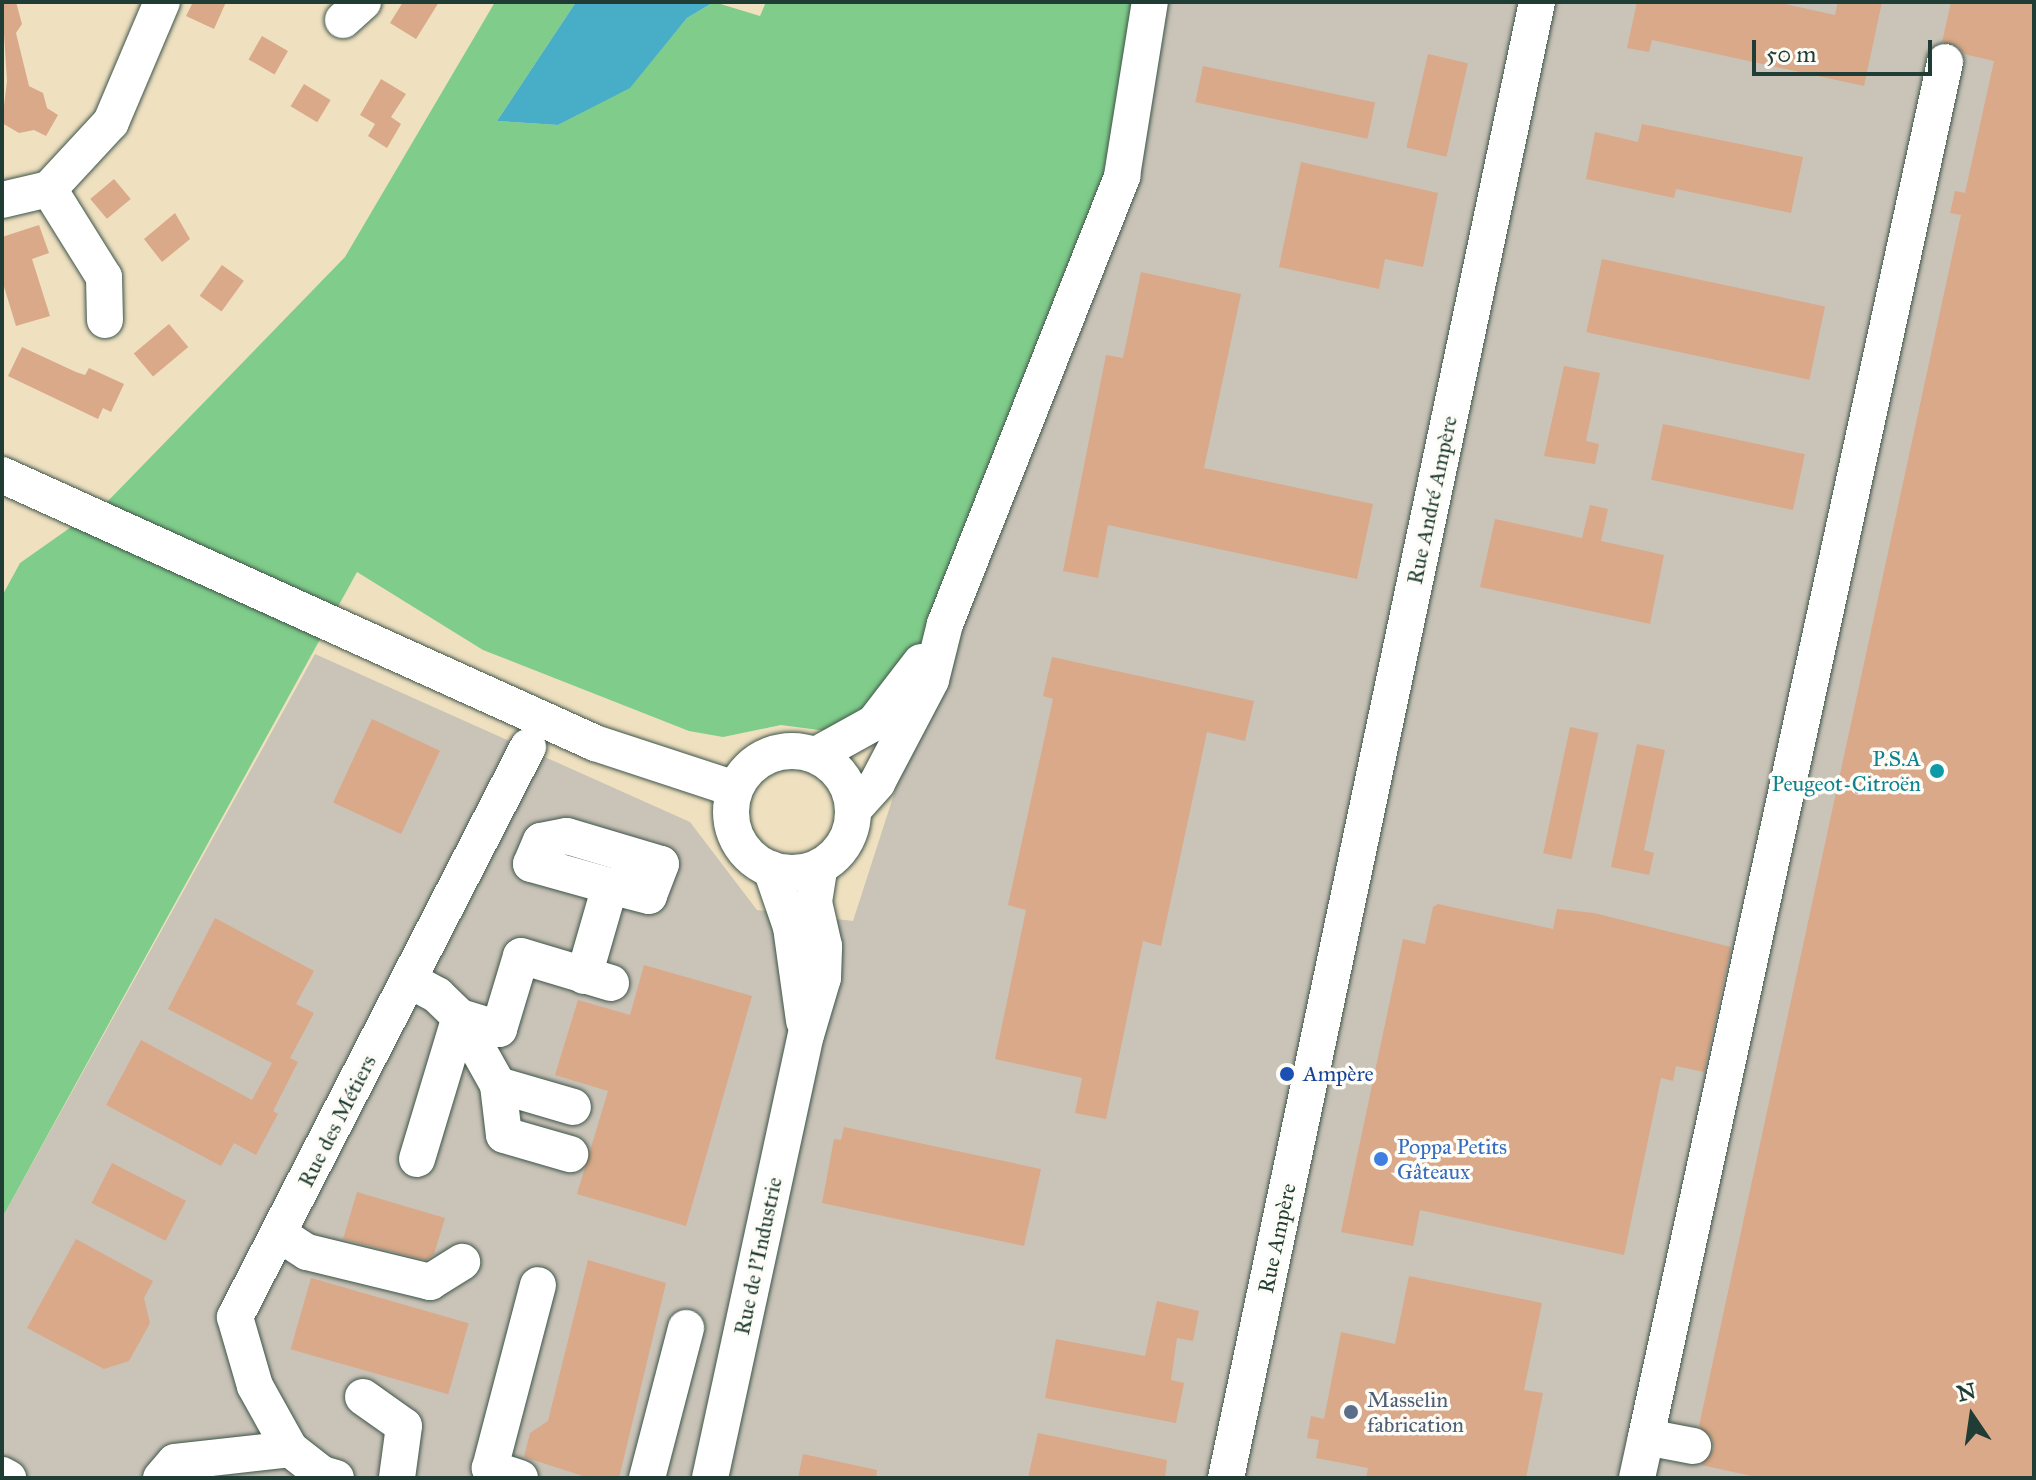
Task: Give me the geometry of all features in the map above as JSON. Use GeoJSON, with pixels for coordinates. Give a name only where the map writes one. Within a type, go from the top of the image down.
{"type":"FeatureCollection","features":[{"type":"Feature","properties":{"kind":"street"},"geometry":{"type":"LineString","coordinates":[[2,200],[49,189],[111,122],[162,2]]}},
{"type":"Feature","properties":{"kind":"street"},"geometry":{"type":"LineString","coordinates":[[945,624],[902,693],[874,723],[816,755],[773,754],[751,766],[735,789],[731,817],[737,838],[771,869],[796,872],[820,866],[843,846],[853,810],[877,783],[931,680],[945,624],[1122,176],[1150,2]]}},
{"type":"Feature","properties":{"kind":"street","name":"Rue André Ampère"},"geometry":{"type":"LineString","coordinates":[[1327,998],[1537,2]]}},
{"type":"Feature","properties":{"kind":"street"},"geometry":{"type":"LineString","coordinates":[[1637,1478],[1945,62]]}},
{"type":"Feature","properties":{"kind":"street"},"geometry":{"type":"LineString","coordinates":[[49,189],[104,277],[105,320]]}},
{"type":"Feature","properties":{"kind":"street"},"geometry":{"type":"LineString","coordinates":[[2,475],[595,743],[735,789]]}},
{"type":"Feature","properties":{"kind":"street","name":"Rue des Métiers"},"geometry":{"type":"LineString","coordinates":[[336,1478],[322,1474],[290,1449],[255,1386],[235,1317],[528,747]]}},
{"type":"Feature","properties":{"kind":"street"},"geometry":{"type":"LineString","coordinates":[[816,755],[845,780],[853,810]]}},
{"type":"Feature","properties":{"kind":"street","name":"Rue de l'Industrie"},"geometry":{"type":"LineString","coordinates":[[710,1478],[806,1035],[826,962],[814,902],[820,866]]}},
{"type":"Feature","properties":{"kind":"street","name":"Rue de l'Industrie"},"geometry":{"type":"LineString","coordinates":[[771,869],[791,927],[806,1035]]}},
{"type":"Feature","properties":{"kind":"street"},"geometry":{"type":"LineString","coordinates":[[460,1017],[499,1029],[521,956],[597,979],[610,886]]}},
{"type":"Feature","properties":{"kind":"street"},"geometry":{"type":"LineString","coordinates":[[409,980],[437,995],[460,1017],[498,1085],[504,1135],[570,1154]]}},
{"type":"Feature","properties":{"kind":"street","name":"Rue Ampère"},"geometry":{"type":"LineString","coordinates":[[1226,1478],[1327,998]]}},
{"type":"Feature","properties":{"kind":"street"},"geometry":{"type":"LineString","coordinates":[[417,1159],[460,1017]]}},
{"type":"Feature","properties":{"kind":"street"},"geometry":{"type":"LineString","coordinates":[[498,1085],[573,1107]]}},
{"type":"Feature","properties":{"kind":"street"},"geometry":{"type":"LineString","coordinates":[[279,1234],[307,1252],[430,1282],[462,1262]]}},
{"type":"Feature","properties":{"kind":"street"},"geometry":{"type":"LineString","coordinates":[[496,1475],[538,1285]]}},
{"type":"Feature","properties":{"kind":"street"},"geometry":{"type":"LineString","coordinates":[[647,1478],[686,1328]]}},
{"type":"Feature","properties":{"kind":"street"},"geometry":{"type":"LineString","coordinates":[[363,1397],[404,1426],[397,1478]]}},
{"type":"Feature","properties":{"kind":"street"},"geometry":{"type":"LineString","coordinates":[[1646,1437],[1693,1446]]}},
{"type":"Feature","properties":{"kind":"street"},"geometry":{"type":"LineString","coordinates":[[161,1478],[175,1462],[215,1468],[290,1449]]}},
{"type":"Feature","properties":{"kind":"street"},"geometry":{"type":"LineString","coordinates":[[2,1475],[8,1478]]}},
{"type":"Feature","properties":{"kind":"shaded area"},"geometry":{"type":"Polygon","coordinates":[[[1150,2],[2034,2],[2034,1478],[2,1478],[2,1218],[315,654],[690,822],[757,910],[853,921],[1150,2]]]}},
{"type":"Feature","properties":{"kind":"green space"},"geometry":{"type":"Polygon","coordinates":[[[495,2],[576,2],[497,121],[558,125],[630,87],[687,18],[714,2],[760,16],[766,2],[1150,2],[1122,176],[947,627],[855,719],[827,731],[781,725],[723,737],[689,731],[483,650],[357,572],[2,1218],[2,596],[20,563],[108,501],[345,257],[495,2]]]}},
{"type":"Feature","properties":{"kind":"water"},"geometry":{"type":"Polygon","coordinates":[[[576,2],[714,2],[687,18],[630,88],[558,125],[497,121],[576,2]]]}},
{"type":"Feature","properties":{"kind":"building"},"geometry":{"type":"Polygon","coordinates":[[[2,2],[16,2],[22,24],[16,33],[29,86],[43,93],[47,108],[58,115],[46,136],[34,130],[19,133],[2,123],[7,81],[2,2]]]}},
{"type":"Feature","properties":{"kind":"building"},"geometry":{"type":"Polygon","coordinates":[[[193,2],[226,2],[214,29],[186,16],[193,2]]]}},
{"type":"Feature","properties":{"kind":"building"},"geometry":{"type":"Polygon","coordinates":[[[403,2],[439,2],[416,39],[390,23],[403,2]]]}},
{"type":"Feature","properties":{"kind":"building"},"geometry":{"type":"Polygon","coordinates":[[[1637,2],[1776,2],[1835,15],[1838,2],[1882,2],[1864,86],[1652,40],[1649,52],[1627,48],[1637,2]]]}},
{"type":"Feature","properties":{"kind":"building","name":"P.S.A Peugeot-Citroën"},"geometry":{"type":"Polygon","coordinates":[[[1951,2],[2034,2],[2034,1478],[1761,1478],[1701,1465],[1714,1449],[1712,1438],[1699,1426],[1961,215],[1950,213],[1955,191],[1965,193],[1994,61],[1964,54],[1958,46],[1942,42],[1951,2]]]}},
{"type":"Feature","properties":{"kind":"building"},"geometry":{"type":"Polygon","coordinates":[[[262,36],[288,51],[274,74],[248,59],[262,36]]]}},
{"type":"Feature","properties":{"kind":"building"},"geometry":{"type":"Polygon","coordinates":[[[1428,54],[1468,63],[1446,157],[1406,148],[1428,54]]]}},
{"type":"Feature","properties":{"kind":"building"},"geometry":{"type":"Polygon","coordinates":[[[1203,66],[1375,103],[1367,139],[1195,102],[1203,66]]]}},
{"type":"Feature","properties":{"kind":"building"},"geometry":{"type":"Polygon","coordinates":[[[381,79],[406,94],[391,117],[401,124],[387,148],[368,136],[375,124],[360,115],[381,79]]]}},
{"type":"Feature","properties":{"kind":"building"},"geometry":{"type":"Polygon","coordinates":[[[304,84],[331,100],[317,122],[291,106],[304,84]]]}},
{"type":"Feature","properties":{"kind":"building"},"geometry":{"type":"Polygon","coordinates":[[[1642,124],[1803,157],[1791,213],[1676,189],[1674,198],[1586,179],[1595,132],[1638,142],[1642,124]]]}},
{"type":"Feature","properties":{"kind":"building"},"geometry":{"type":"Polygon","coordinates":[[[1301,162],[1438,193],[1423,267],[1385,259],[1379,289],[1279,267],[1301,162]]]}},
{"type":"Feature","properties":{"kind":"building"},"geometry":{"type":"Polygon","coordinates":[[[114,179],[131,199],[107,219],[90,199],[114,179]]]}},
{"type":"Feature","properties":{"kind":"building"},"geometry":{"type":"Polygon","coordinates":[[[175,213],[190,239],[162,262],[144,239],[175,213]]]}},
{"type":"Feature","properties":{"kind":"building"},"geometry":{"type":"Polygon","coordinates":[[[39,225],[49,253],[32,259],[50,316],[16,326],[2,280],[2,237],[39,225]]]}},
{"type":"Feature","properties":{"kind":"building"},"geometry":{"type":"Polygon","coordinates":[[[1602,259],[1825,306],[1809,380],[1586,332],[1602,259]]]}},
{"type":"Feature","properties":{"kind":"building"},"geometry":{"type":"Polygon","coordinates":[[[222,265],[244,281],[222,312],[200,296],[222,265]]]}},
{"type":"Feature","properties":{"kind":"building"},"geometry":{"type":"Polygon","coordinates":[[[1141,272],[1241,294],[1204,468],[1373,504],[1357,579],[1108,525],[1098,578],[1063,571],[1106,355],[1123,358],[1141,272]]]}},
{"type":"Feature","properties":{"kind":"building"},"geometry":{"type":"Polygon","coordinates":[[[169,324],[188,347],[153,377],[134,354],[169,324]]]}},
{"type":"Feature","properties":{"kind":"building"},"geometry":{"type":"Polygon","coordinates":[[[22,347],[76,372],[85,375],[89,368],[124,384],[111,412],[103,408],[98,419],[8,376],[22,347]]]}},
{"type":"Feature","properties":{"kind":"building"},"geometry":{"type":"Polygon","coordinates":[[[1564,366],[1600,373],[1586,441],[1599,444],[1595,464],[1544,456],[1564,366]]]}},
{"type":"Feature","properties":{"kind":"building"},"geometry":{"type":"Polygon","coordinates":[[[1663,424],[1805,454],[1793,510],[1651,480],[1663,424]]]}},
{"type":"Feature","properties":{"kind":"building"},"geometry":{"type":"Polygon","coordinates":[[[1590,505],[1608,509],[1601,541],[1664,555],[1650,624],[1480,587],[1495,519],[1582,538],[1590,505]]]}},
{"type":"Feature","properties":{"kind":"building"},"geometry":{"type":"Polygon","coordinates":[[[1052,657],[1254,701],[1245,741],[1207,732],[1161,946],[1143,941],[1106,1119],[1075,1113],[1082,1078],[995,1059],[1026,910],[1008,905],[1053,699],[1043,696],[1052,657]]]}},
{"type":"Feature","properties":{"kind":"building"},"geometry":{"type":"Polygon","coordinates":[[[372,719],[440,751],[401,834],[333,802],[372,719]]]}},
{"type":"Feature","properties":{"kind":"building"},"geometry":{"type":"Polygon","coordinates":[[[1570,727],[1598,733],[1572,859],[1543,853],[1570,727]]]}},
{"type":"Feature","properties":{"kind":"building"},"geometry":{"type":"Polygon","coordinates":[[[1637,744],[1665,750],[1644,850],[1654,853],[1649,875],[1611,867],[1637,744]]]}},
{"type":"Feature","properties":{"kind":"building"},"geometry":{"type":"Polygon","coordinates":[[[1438,904],[1553,929],[1557,909],[1594,913],[1731,947],[1704,1072],[1676,1066],[1673,1081],[1661,1078],[1624,1255],[1420,1210],[1413,1246],[1341,1232],[1403,939],[1425,944],[1433,907],[1438,904]]]}},
{"type":"Feature","properties":{"kind":"building"},"geometry":{"type":"Polygon","coordinates":[[[215,918],[314,971],[296,1004],[314,1013],[290,1058],[298,1062],[273,1111],[278,1114],[256,1155],[234,1143],[221,1166],[106,1105],[141,1040],[252,1100],[272,1063],[168,1009],[215,918]]]}},
{"type":"Feature","properties":{"kind":"building"},"geometry":{"type":"Polygon","coordinates":[[[644,965],[752,996],[686,1226],[577,1194],[608,1091],[555,1075],[578,1000],[630,1015],[644,965]]]}},
{"type":"Feature","properties":{"kind":"building"},"geometry":{"type":"Polygon","coordinates":[[[844,1127],[1041,1169],[1024,1246],[822,1203],[834,1139],[841,1140],[844,1127]]]}},
{"type":"Feature","properties":{"kind":"building"},"geometry":{"type":"Polygon","coordinates":[[[112,1163],[186,1201],[166,1241],[92,1203],[112,1163]]]}},
{"type":"Feature","properties":{"kind":"building"},"geometry":{"type":"Polygon","coordinates":[[[357,1192],[445,1218],[434,1254],[426,1260],[343,1239],[357,1192]]]}},
{"type":"Feature","properties":{"kind":"building"},"geometry":{"type":"Polygon","coordinates":[[[76,1239],[153,1281],[144,1298],[150,1323],[129,1361],[104,1369],[27,1328],[76,1239]]]}},
{"type":"Feature","properties":{"kind":"building"},"geometry":{"type":"Polygon","coordinates":[[[588,1260],[666,1283],[619,1478],[589,1478],[524,1457],[530,1433],[548,1421],[588,1260]]]}},
{"type":"Feature","properties":{"kind":"building"},"geometry":{"type":"Polygon","coordinates":[[[1409,1276],[1542,1303],[1524,1390],[1543,1393],[1526,1478],[1366,1478],[1368,1468],[1316,1458],[1319,1440],[1307,1438],[1311,1416],[1324,1419],[1341,1332],[1395,1344],[1409,1276]]]}},
{"type":"Feature","properties":{"kind":"building"},"geometry":{"type":"Polygon","coordinates":[[[311,1278],[469,1323],[448,1394],[291,1349],[311,1278]]]}},
{"type":"Feature","properties":{"kind":"building"},"geometry":{"type":"Polygon","coordinates":[[[1157,1301],[1199,1311],[1193,1341],[1177,1338],[1171,1380],[1184,1383],[1176,1423],[1045,1398],[1056,1339],[1145,1356],[1157,1301]]]}},
{"type":"Feature","properties":{"kind":"building"},"geometry":{"type":"Polygon","coordinates":[[[1038,1433],[1167,1460],[1165,1478],[1028,1478],[1038,1433]]]}},
{"type":"Feature","properties":{"kind":"building"},"geometry":{"type":"Polygon","coordinates":[[[803,1454],[877,1470],[876,1478],[798,1478],[803,1454]]]}},
{"type":"Feature","properties":{"kind":"place","name":"P.S.A Peugeot-Citroën"},"geometry":{"type":"Point","coordinates":[1937,771]}},
{"type":"Feature","properties":{"kind":"place","name":"Ampère"},"geometry":{"type":"Point","coordinates":[1287,1074]}},
{"type":"Feature","properties":{"kind":"place","name":"Poppa Petits Gâteaux"},"geometry":{"type":"Point","coordinates":[1381,1159]}},
{"type":"Feature","properties":{"kind":"place","name":"Masselin fabrication"},"geometry":{"type":"Point","coordinates":[1351,1412]}}]}
